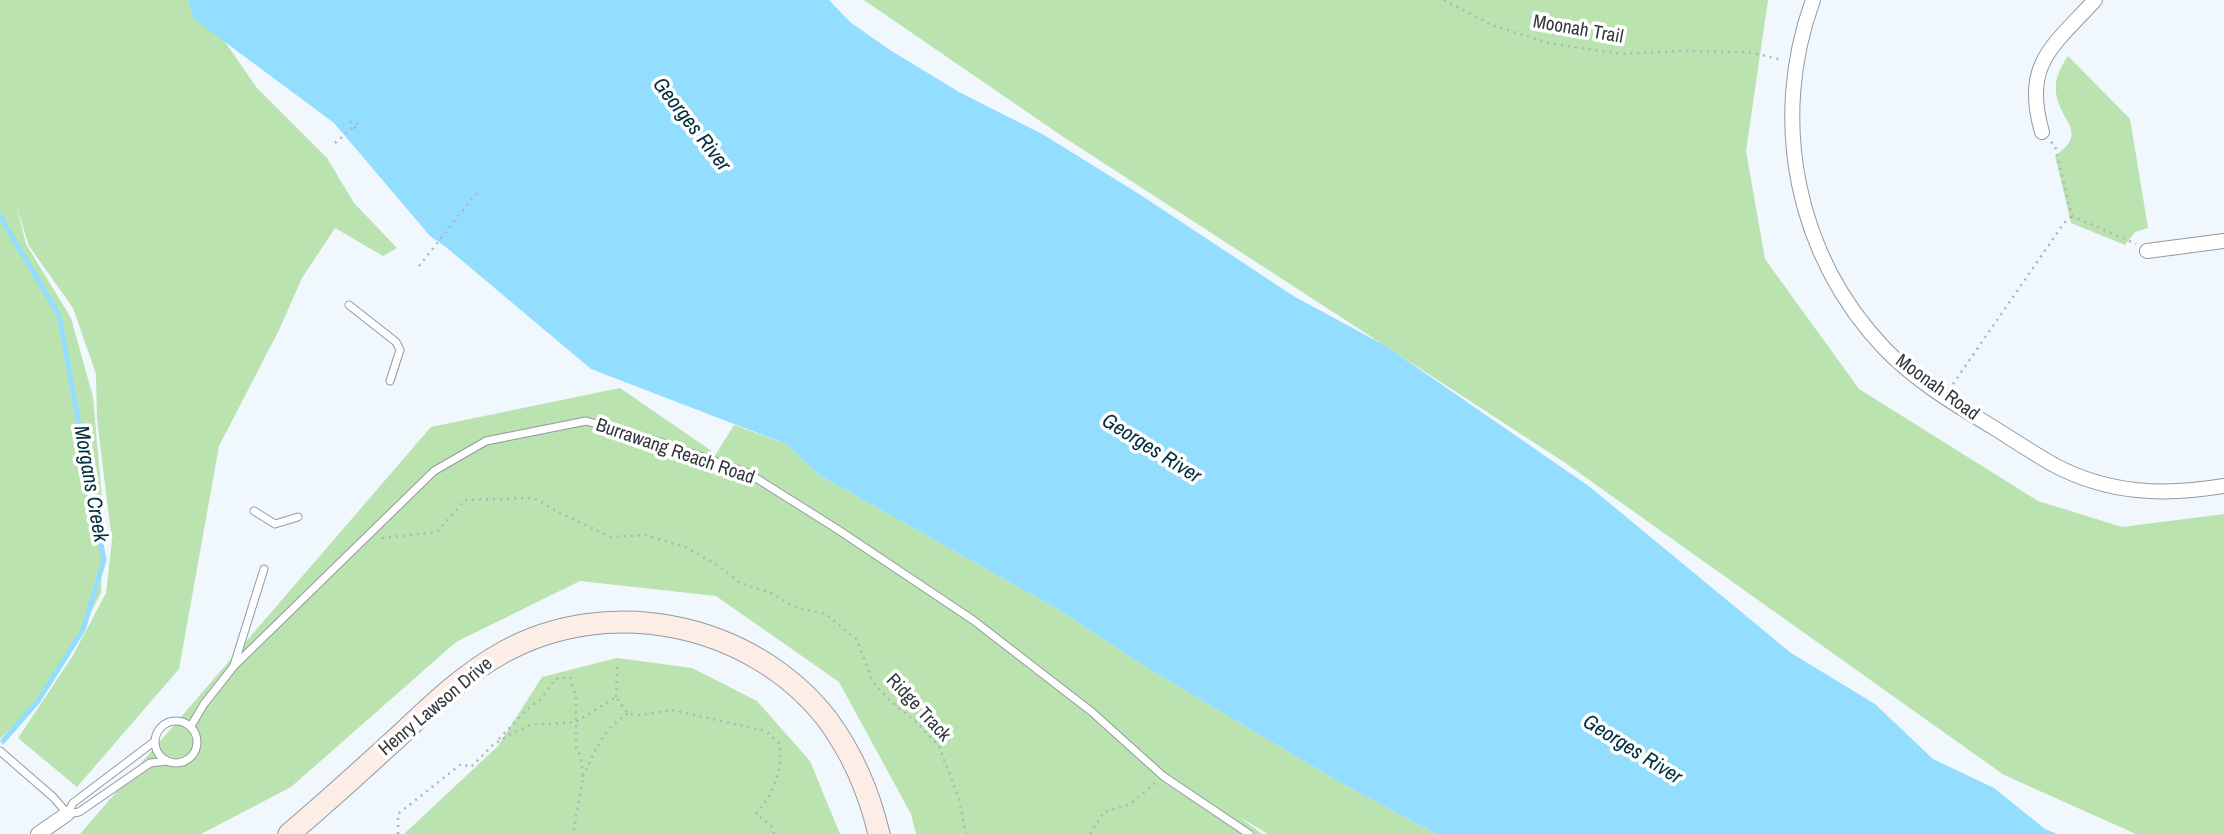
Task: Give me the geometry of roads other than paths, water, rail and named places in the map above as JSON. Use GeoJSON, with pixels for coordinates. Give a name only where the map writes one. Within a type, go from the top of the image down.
{"type":"FeatureCollection","features":[{"type":"Feature","properties":{"kind":"main road","name":"Henry Lawson Drive"},"geometry":{"type":"LineString","coordinates":[[289,834],[431,706],[489,660],[524,642],[558,631],[628,621],[684,629],[727,643],[765,663],[800,690],[827,720],[850,754],[868,795],[879,834]]}},
{"type":"Feature","properties":{"kind":"street","name":"Moonah Road"},"geometry":{"type":"LineString","coordinates":[[1813,0],[1803,30],[1792,95],[1792,136],[1796,171],[1804,208],[1818,247],[1836,284],[1886,350],[1944,398],[2069,472],[2108,485],[2147,492],[2184,492],[2224,486]]}},
{"type":"Feature","properties":{"kind":"street"},"geometry":{"type":"LineString","coordinates":[[2042,132],[2034,98],[2042,62],[2058,40],[2095,0]]}},
{"type":"Feature","properties":{"kind":"street"},"geometry":{"type":"LineString","coordinates":[[2147,251],[2224,241]]}},
{"type":"Feature","properties":{"kind":"street"},"geometry":{"type":"LineString","coordinates":[[38,834],[68,814]]}},
{"type":"Feature","properties":{"kind":"lane"},"geometry":{"type":"LineString","coordinates":[[349,305],[396,342],[400,350],[390,381]]}},
{"type":"Feature","properties":{"kind":"lane","name":"Burrawang Reach Road"},"geometry":{"type":"LineString","coordinates":[[191,726],[204,704],[234,666],[434,471],[486,441],[586,421],[660,442],[748,472],[973,621],[1092,712],[1163,776],[1249,834]]}},
{"type":"Feature","properties":{"kind":"lane"},"geometry":{"type":"LineString","coordinates":[[254,511],[275,524],[298,517]]}},
{"type":"Feature","properties":{"kind":"lane"},"geometry":{"type":"LineString","coordinates":[[234,666],[264,569]]}},
{"type":"Feature","properties":{"kind":"lane"},"geometry":{"type":"LineString","coordinates":[[182,721],[191,726],[197,739],[194,754],[182,762],[150,763],[79,811],[68,814],[73,803],[155,741],[160,728],[168,722],[182,721]]}},
{"type":"Feature","properties":{"kind":"lane"},"geometry":{"type":"LineString","coordinates":[[155,741],[157,751],[167,761]]}},
{"type":"Feature","properties":{"kind":"lane"},"geometry":{"type":"LineString","coordinates":[[0,751],[53,797],[68,814]]}},
{"type":"Feature","properties":{"kind":"water","name":"Georges River"},"geometry":{"type":"Polygon","coordinates":[[[188,0],[829,0],[850,22],[890,50],[959,92],[1044,135],[1295,297],[1386,346],[1590,487],[1791,653],[1875,704],[1933,759],[1994,788],[2045,829],[2057,834],[1436,834],[1341,783],[1152,671],[1059,610],[819,475],[786,444],[591,369],[430,236],[334,123],[194,19],[188,0]]]}},
{"type":"Feature","properties":{"kind":"waterway","name":"Morgans Creek"},"geometry":{"type":"LineString","coordinates":[[0,216],[59,315],[104,560],[83,630],[38,701],[3,741]]}}]}
